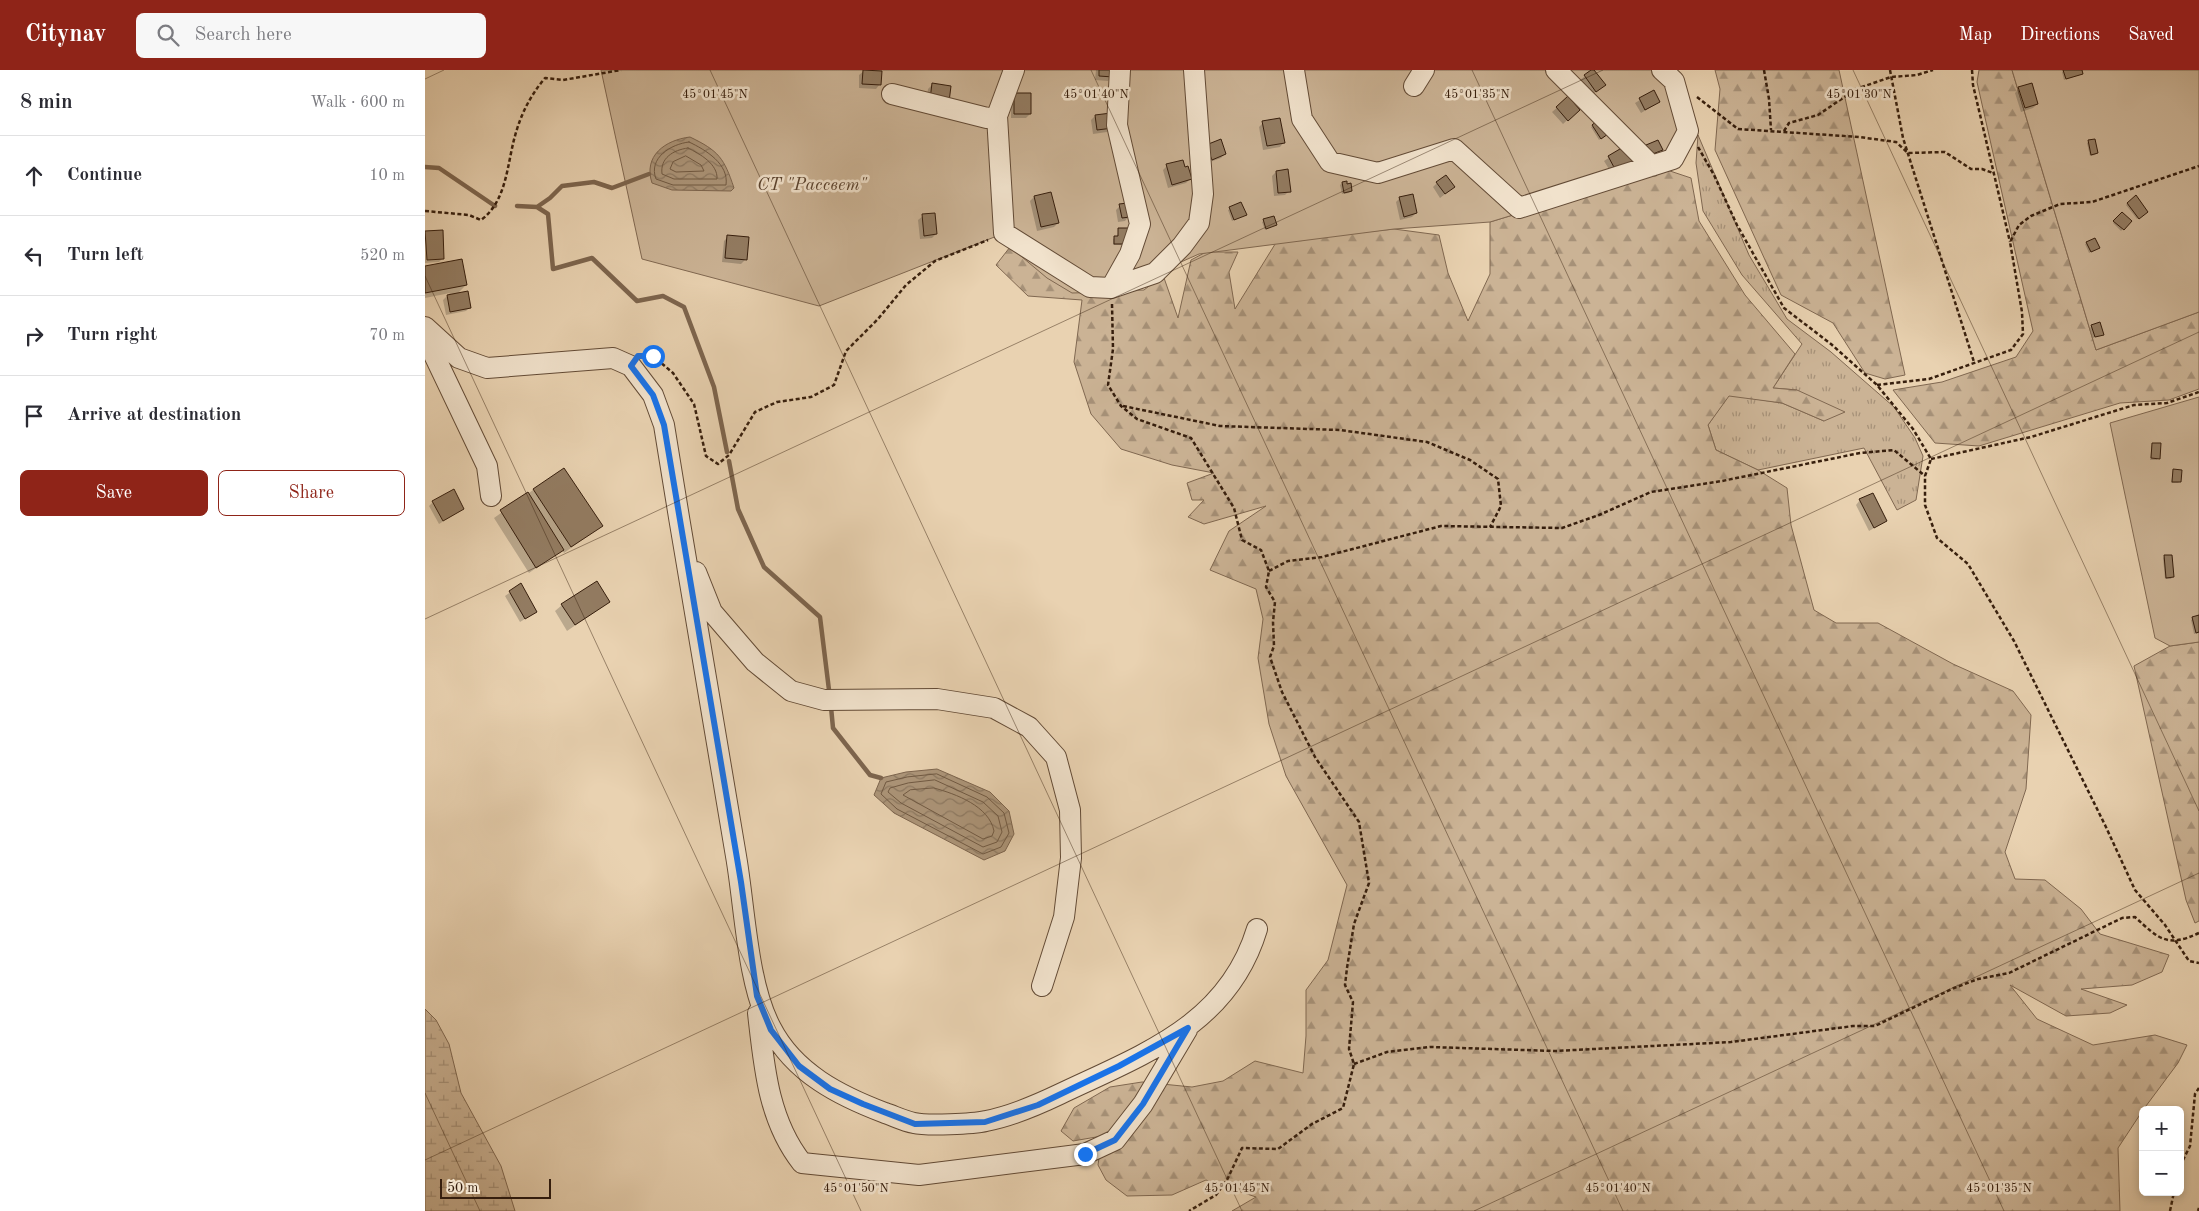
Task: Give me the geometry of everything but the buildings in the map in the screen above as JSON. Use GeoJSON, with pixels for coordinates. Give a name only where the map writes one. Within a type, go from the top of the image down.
{"type":"FeatureCollection","features":[{"type":"Feature","properties":{"kind":"street"},"geometry":{"type":"LineString","coordinates":[[1014,70],[997,116],[1004,233],[1090,287],[1111,288],[1155,273],[1182,246],[1199,223],[1203,194],[1193,70]]}},
{"type":"Feature","properties":{"kind":"street"},"geometry":{"type":"LineString","coordinates":[[1111,288],[1130,254],[1140,224],[1117,125],[1120,70]]}},
{"type":"Feature","properties":{"kind":"street"},"geometry":{"type":"LineString","coordinates":[[1294,70],[1302,119],[1329,162],[1379,173],[1454,149],[1519,208],[1673,159],[1688,131],[1668,76]]}},
{"type":"Feature","properties":{"kind":"street"},"geometry":{"type":"LineString","coordinates":[[1556,70],[1652,166]]}},
{"type":"Feature","properties":{"kind":"street"},"geometry":{"type":"LineString","coordinates":[[892,94],[987,118],[997,116]]}},
{"type":"Feature","properties":{"kind":"street"},"geometry":{"type":"LineString","coordinates":[[425,327],[459,358],[487,368],[613,358],[631,366],[653,395],[664,425],[681,536],[741,882],[757,996],[765,1080],[788,1145],[802,1163],[919,1174],[1085,1154],[1115,1140],[1143,1104],[1188,1028]]}},
{"type":"Feature","properties":{"kind":"street"},"geometry":{"type":"LineString","coordinates":[[425,336],[487,466],[491,496]]}},
{"type":"Feature","properties":{"kind":"street"},"geometry":{"type":"LineString","coordinates":[[681,536],[712,612],[755,662],[791,691],[824,700],[937,699],[995,708],[1029,727],[1056,757],[1070,810],[1071,858],[1064,917],[1041,986]]}},
{"type":"Feature","properties":{"kind":"street"},"geometry":{"type":"LineString","coordinates":[[757,996],[771,1030],[799,1066],[830,1089],[915,1124],[985,1122],[1038,1105],[1119,1066],[1188,1028],[1221,998],[1249,956],[1257,928]]}},
{"type":"Feature","properties":{"kind":"path"},"geometry":{"type":"LineString","coordinates":[[425,211],[469,215],[481,220],[490,214],[505,182],[515,136],[523,112],[533,92],[545,78],[563,80],[621,70]]}},
{"type":"Feature","properties":{"kind":"path"},"geometry":{"type":"LineString","coordinates":[[1764,70],[1769,99],[1771,130]]}},
{"type":"Feature","properties":{"kind":"path"},"geometry":{"type":"LineString","coordinates":[[1890,70],[1908,153],[1974,362]]}},
{"type":"Feature","properties":{"kind":"path"},"geometry":{"type":"LineString","coordinates":[[1784,131],[1789,123],[1818,115],[1856,89],[1891,77],[1917,76],[1933,70]]}},
{"type":"Feature","properties":{"kind":"path"},"geometry":{"type":"LineString","coordinates":[[1877,386],[1929,379],[2011,350],[2023,334],[2022,312],[2010,242],[1973,85],[1972,70]]}},
{"type":"Feature","properties":{"kind":"path"},"geometry":{"type":"LineString","coordinates":[[1668,76],[1728,119],[1738,129],[1859,137],[1896,142],[1908,153],[1945,152],[1971,169],[1982,169],[1993,173]]}},
{"type":"Feature","properties":{"kind":"path"},"geometry":{"type":"LineString","coordinates":[[1688,131],[1715,175],[1737,225],[1784,308],[1831,344],[1877,386],[1913,429],[1931,459]]}},
{"type":"Feature","properties":{"kind":"path"},"geometry":{"type":"LineString","coordinates":[[2010,242],[2019,225],[2031,216],[2060,204],[2092,202],[2199,166]]}},
{"type":"Feature","properties":{"kind":"path"},"geometry":{"type":"LineString","coordinates":[[631,366],[638,356],[653,356],[673,373],[694,404],[706,456],[718,464],[729,455],[755,412],[777,402],[811,397],[834,385],[846,351],[878,319],[906,285],[935,261],[1004,233]]}},
{"type":"Feature","properties":{"kind":"path"},"geometry":{"type":"LineString","coordinates":[[1111,288],[1113,349],[1108,385],[1121,406],[1137,419],[1191,438],[1234,508],[1242,540],[1261,550],[1269,570],[1266,587],[1275,602],[1273,622],[1274,646],[1270,656],[1282,692],[1315,757],[1359,822],[1369,883],[1354,924],[1345,985],[1353,1002],[1349,1049],[1353,1064],[1343,1108],[1312,1124],[1278,1149],[1242,1148],[1227,1180],[1216,1195],[1189,1211]]}},
{"type":"Feature","properties":{"kind":"path"},"geometry":{"type":"LineString","coordinates":[[1931,459],[2031,437],[2134,405],[2167,403],[2199,392]]}},
{"type":"Feature","properties":{"kind":"path"},"geometry":{"type":"LineString","coordinates":[[1121,406],[1220,426],[1340,430],[1427,442],[1471,460],[1498,479],[1501,506],[1490,527]]}},
{"type":"Feature","properties":{"kind":"path"},"geometry":{"type":"LineString","coordinates":[[1269,570],[1288,562],[1322,557],[1441,526],[1562,528],[1599,515],[1651,492],[1722,482],[1860,453],[1894,450],[1925,476]]}},
{"type":"Feature","properties":{"kind":"path"},"geometry":{"type":"LineString","coordinates":[[1931,459],[1925,476],[1925,505],[1937,538],[1968,564],[2014,641],[2135,890],[2189,961],[2199,963]]}},
{"type":"Feature","properties":{"kind":"path"},"geometry":{"type":"LineString","coordinates":[[1353,1064],[1387,1052],[1430,1047],[1555,1051],[1731,1042],[1853,1026],[1875,1026],[1954,988],[1978,979],[2009,973],[2122,918],[2135,917],[2159,938],[2175,942],[2199,933]]}},
{"type":"Feature","properties":{"kind":"path"},"geometry":{"type":"LineString","coordinates":[[2184,1158],[2190,1146],[2195,1094],[2199,1088]]}},
{"type":"Feature","properties":{"kind":"path"},"geometry":{"type":"LineString","coordinates":[[2170,1211],[2173,1196]]}},
{"type":"Feature","properties":{"kind":"green space","name":"СТ \"Рассвет\""},"geometry":{"type":"Polygon","coordinates":[[[601,70],[1671,70],[1680,141],[1664,169],[1490,222],[1394,229],[1199,254],[1113,292],[1072,293],[1047,278],[997,236],[819,306],[642,259],[601,70]]]}},
{"type":"Feature","properties":{"kind":"green space"},"geometry":{"type":"Polygon","coordinates":[[[1715,70],[1839,70],[1905,375],[1885,379],[1865,373],[1833,323],[1781,295],[1715,150],[1720,89],[1715,70]]]}},
{"type":"Feature","properties":{"kind":"green space"},"geometry":{"type":"Polygon","coordinates":[[[1979,70],[2012,70],[2096,350],[2199,312],[2199,389],[2169,400],[2120,403],[1979,446],[1935,443],[1893,390],[1942,382],[2016,357],[2033,331],[1977,82],[1979,70]]]}},
{"type":"Feature","properties":{"kind":"green space"},"geometry":{"type":"Polygon","coordinates":[[[2012,70],[2199,70],[2199,312],[2096,350],[2012,70]]]}},
{"type":"Feature","properties":{"kind":"green space"},"geometry":{"type":"Polygon","coordinates":[[[1698,135],[1749,255],[1787,319],[1831,352],[1894,407],[1915,438],[1923,456],[1916,500],[1897,510],[1864,448],[1758,470],[1716,450],[1708,425],[1729,395],[1782,403],[1824,421],[1797,390],[1773,388],[1802,344],[1742,275],[1703,211],[1696,163],[1698,135]]]}},
{"type":"Feature","properties":{"kind":"green space"},"geometry":{"type":"Polygon","coordinates":[[[1664,169],[1691,178],[1699,221],[1745,295],[1795,354],[1773,388],[1797,390],[1845,412],[1824,421],[1782,403],[1729,396],[1708,425],[1716,450],[1758,470],[1787,488],[1791,525],[1814,610],[1836,623],[1878,623],[1953,664],[2013,691],[2031,715],[2026,789],[2005,852],[2015,879],[2045,880],[2081,909],[2100,934],[2169,955],[2162,972],[2132,985],[2081,989],[2127,1005],[2110,1013],[2066,1016],[2010,985],[2037,1019],[2093,1045],[2155,1035],[2187,1045],[2178,1063],[2146,1106],[2139,1106],[2139,1116],[2118,1148],[2120,1211],[1232,1211],[1256,1197],[1206,1180],[1172,1195],[1127,1196],[1106,1180],[1098,1165],[1102,1136],[1073,1141],[1061,1131],[1074,1108],[1110,1087],[1142,1082],[1192,1087],[1223,1081],[1255,1061],[1303,1073],[1306,1036],[1306,990],[1328,960],[1347,885],[1286,776],[1269,724],[1258,658],[1263,619],[1256,589],[1210,570],[1229,531],[1266,506],[1204,524],[1188,517],[1204,500],[1192,500],[1187,483],[1214,473],[1172,465],[1121,449],[1091,414],[1074,362],[1082,300],[1028,296],[996,265],[1017,238],[1093,292],[1144,290],[1163,275],[1178,318],[1191,260],[1206,252],[1238,252],[1229,272],[1235,309],[1277,241],[1394,229],[1439,235],[1448,273],[1468,321],[1490,274],[1490,222],[1664,169]]]}},
{"type":"Feature","properties":{"kind":"green space"},"geometry":{"type":"Polygon","coordinates":[[[2199,397],[2199,642],[2170,646],[2155,638],[2110,423],[2199,397]]]}},
{"type":"Feature","properties":{"kind":"green space"},"geometry":{"type":"Polygon","coordinates":[[[2199,642],[2199,921],[2195,923],[2186,900],[2134,666],[2170,646],[2199,642]]]}},
{"type":"Feature","properties":{"kind":"green space"},"geometry":{"type":"Polygon","coordinates":[[[425,1009],[436,1020],[449,1044],[461,1093],[501,1166],[515,1211],[425,1211],[425,1009]]]}},
{"type":"Feature","properties":{"kind":"water"},"geometry":{"type":"Polygon","coordinates":[[[690,137],[719,156],[727,169],[734,188],[731,191],[672,190],[652,183],[650,173],[653,157],[658,151],[672,142],[690,137]]]}},
{"type":"Feature","properties":{"kind":"water"},"geometry":{"type":"Polygon","coordinates":[[[937,769],[990,792],[1009,811],[1014,834],[1005,851],[984,860],[894,813],[874,795],[881,778],[906,772],[937,769]]]}},
{"type":"Feature","properties":{"kind":"waterway"},"geometry":{"type":"LineString","coordinates":[[425,167],[439,168],[495,206]]}},
{"type":"Feature","properties":{"kind":"waterway"},"geometry":{"type":"LineString","coordinates":[[537,207],[562,186],[594,182],[612,188],[649,174]]}},
{"type":"Feature","properties":{"kind":"waterway"},"geometry":{"type":"LineString","coordinates":[[517,206],[537,207],[548,214],[553,269],[592,258],[637,301],[663,296],[684,307],[714,387],[727,452]]}},
{"type":"Feature","properties":{"kind":"waterway"},"geometry":{"type":"LineString","coordinates":[[729,461],[738,509],[764,567],[820,617],[829,690]]}},
{"type":"Feature","properties":{"kind":"waterway"},"geometry":{"type":"LineString","coordinates":[[831,707],[833,728],[870,775],[881,778]]}},
{"type":"Feature","properties":{"kind":"route"},"geometry":{"type":"LineString","coordinates":[[653,356],[638,356],[631,366],[653,395],[664,425],[681,536],[741,882],[757,996],[771,1030],[799,1066],[830,1089],[915,1124],[985,1122],[1038,1105],[1119,1066],[1188,1028],[1143,1104],[1115,1140],[1085,1154]]}}]}
